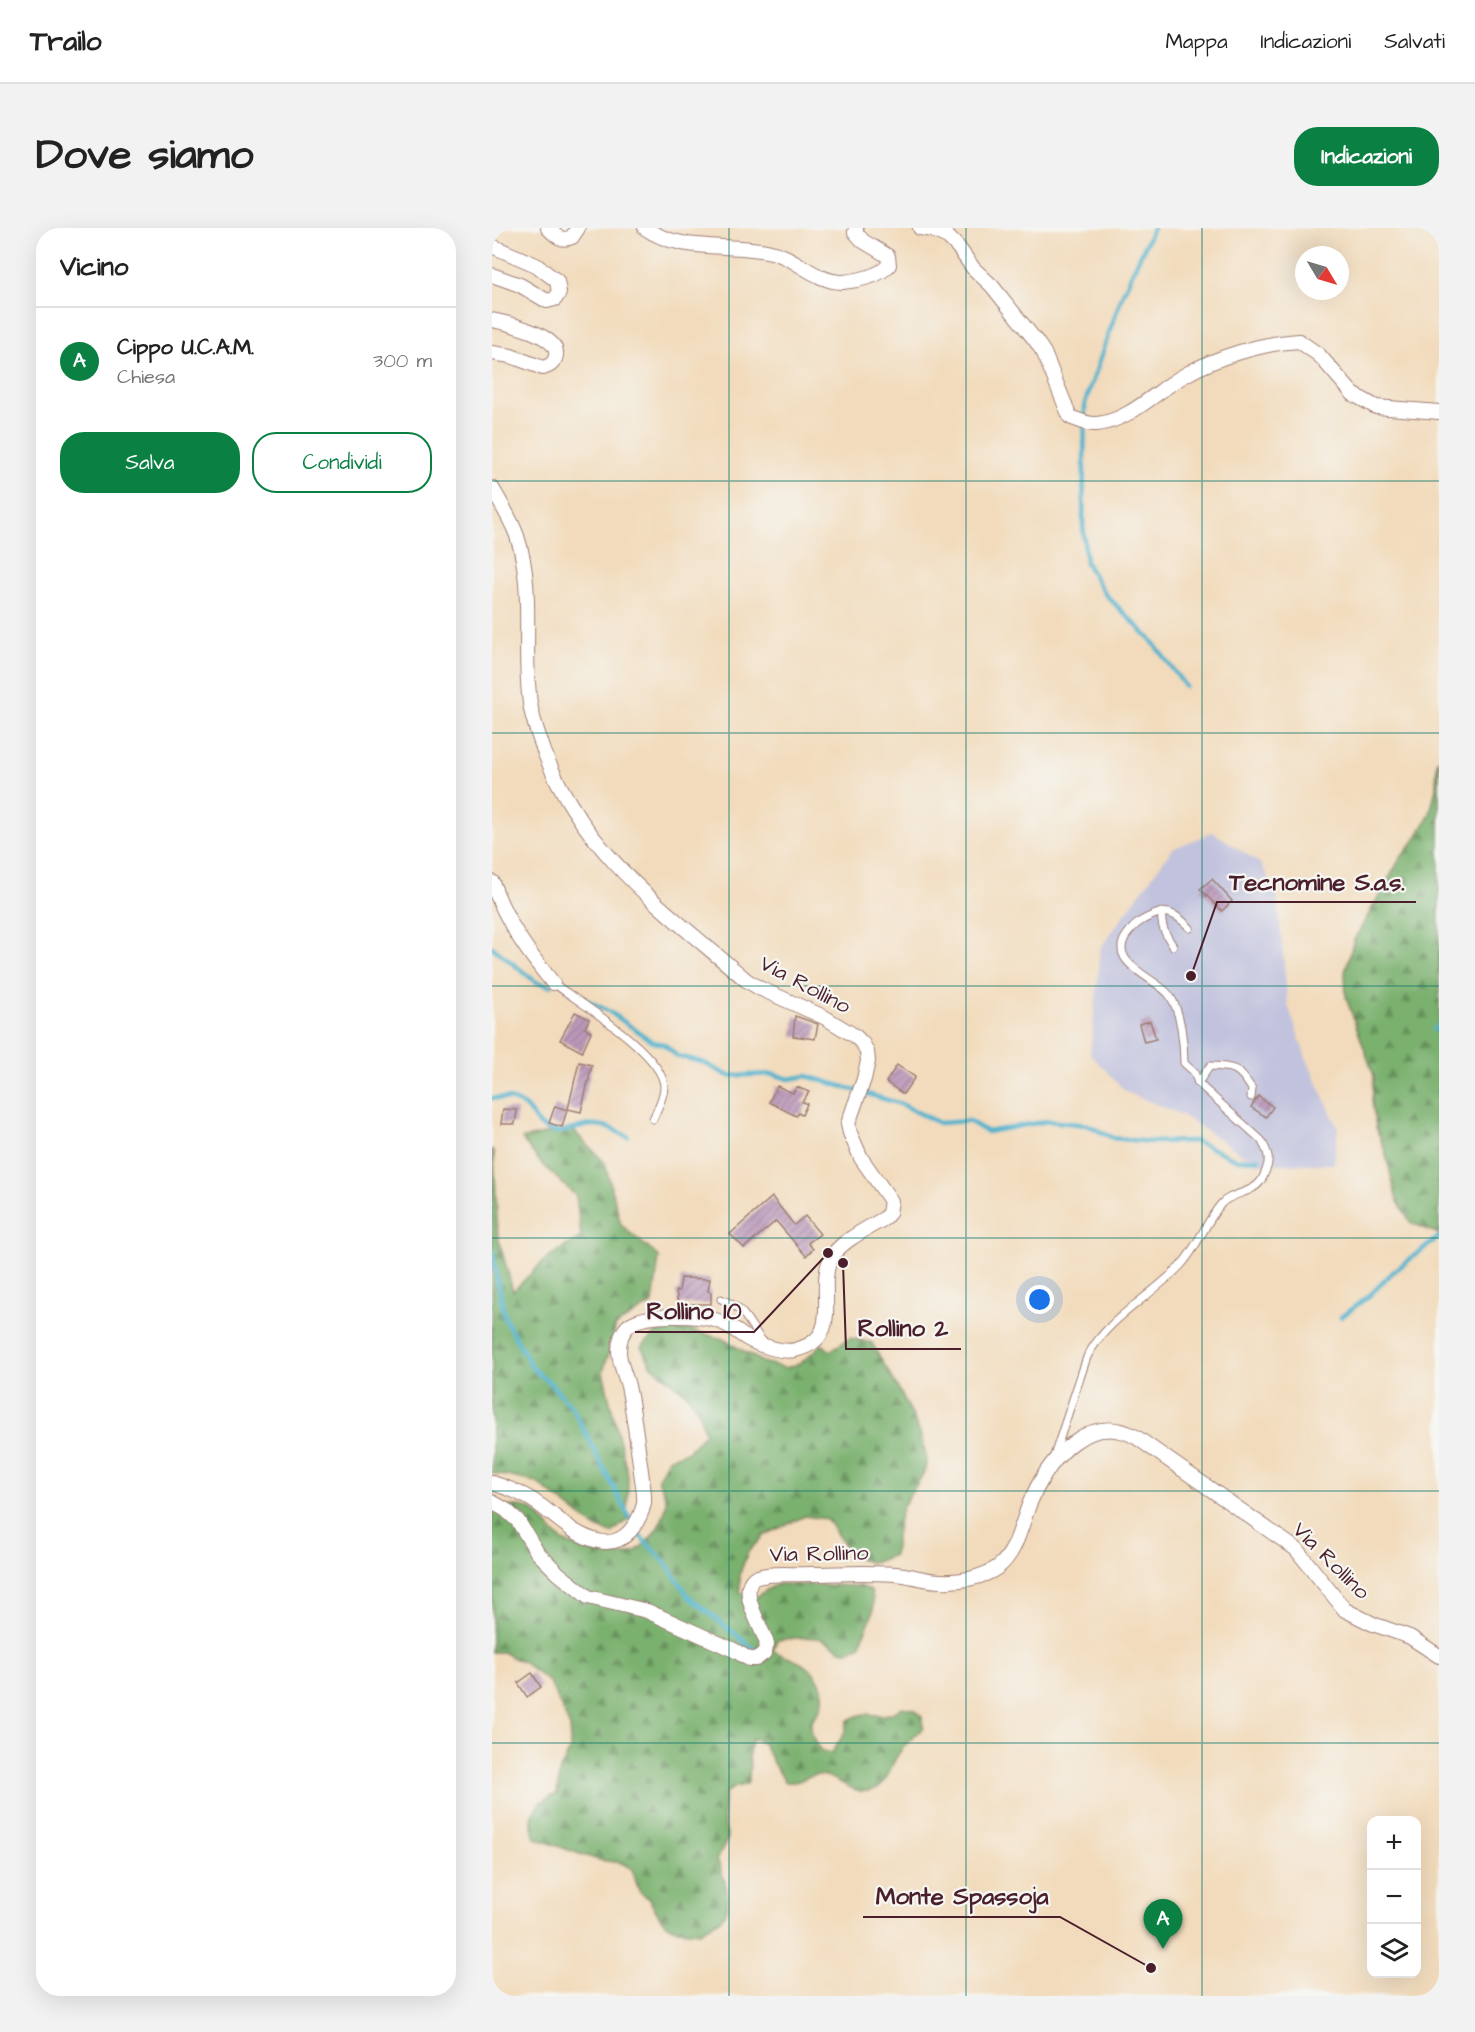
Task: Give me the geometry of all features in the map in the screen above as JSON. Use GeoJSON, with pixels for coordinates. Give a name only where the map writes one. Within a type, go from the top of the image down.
{"type":"FeatureCollection","features":[{"type":"Feature","properties":{"kind":"street"},"geometry":{"type":"LineString","coordinates":[[548,228],[556,236],[564,239],[572,237],[578,228]]}},
{"type":"Feature","properties":{"kind":"street"},"geometry":{"type":"LineString","coordinates":[[645,228],[657,236],[684,244],[771,252],[785,256],[815,274],[843,282],[884,272],[889,265],[888,256],[863,241],[855,232],[856,228]]}},
{"type":"Feature","properties":{"kind":"street"},"geometry":{"type":"LineString","coordinates":[[920,228],[948,237],[1029,332],[1044,353],[1070,417],[1095,424],[1137,408],[1185,375],[1212,362],[1277,342],[1299,340],[1319,355],[1353,394],[1376,407],[1439,412]]}},
{"type":"Feature","properties":{"kind":"street"},"geometry":{"type":"LineString","coordinates":[[492,246],[536,265],[557,281],[559,292],[551,300],[543,300],[520,285],[492,275]]}},
{"type":"Feature","properties":{"kind":"street"},"geometry":{"type":"LineString","coordinates":[[492,320],[521,328],[548,340],[555,346],[556,356],[552,364],[543,368],[511,356],[492,353]]}},
{"type":"Feature","properties":{"kind":"street","name":"Via Rollino"},"geometry":{"type":"LineString","coordinates":[[492,488],[510,519],[522,553],[527,610],[530,704],[533,716],[554,776],[576,816],[628,878],[746,980],[824,1017],[855,1036],[863,1044],[868,1061],[848,1124],[861,1158],[891,1201],[889,1213],[885,1218],[841,1246],[831,1257],[827,1274],[827,1317],[824,1328],[820,1335],[804,1347],[787,1352],[748,1339],[719,1321],[689,1317],[655,1317],[641,1320],[630,1324],[622,1333],[619,1353],[632,1409],[644,1500],[637,1521],[624,1537],[609,1543],[596,1541],[574,1532],[541,1505],[522,1494],[492,1483]]}},
{"type":"Feature","properties":{"kind":"street"},"geometry":{"type":"LineString","coordinates":[[492,882],[500,904],[526,951],[553,983]]}},
{"type":"Feature","properties":{"kind":"street","name":"Via Rollino"},"geometry":{"type":"LineString","coordinates":[[492,1502],[506,1510],[518,1521],[537,1552],[588,1598],[647,1611],[742,1656],[756,1659],[764,1653],[767,1644],[747,1595],[748,1585],[754,1578],[774,1574],[846,1573],[903,1575],[940,1581],[977,1576],[998,1567],[1005,1559],[1016,1541],[1032,1497],[1050,1467],[1062,1453],[1087,1434],[1106,1428],[1125,1431],[1296,1549],[1345,1610],[1373,1624],[1410,1637],[1439,1656]]}},
{"type":"Feature","properties":{"kind":"lane"},"geometry":{"type":"LineString","coordinates":[[1173,946],[1161,922],[1162,912],[1178,916],[1190,928]]}},
{"type":"Feature","properties":{"kind":"lane","name":"Via Rollino"},"geometry":{"type":"LineString","coordinates":[[1050,1467],[1087,1358],[1094,1344],[1105,1331],[1183,1263],[1213,1213],[1223,1201],[1259,1184],[1269,1164],[1267,1151],[1261,1140],[1198,1083],[1194,1072],[1184,1063],[1184,1043],[1174,1004],[1169,994],[1130,965],[1123,953],[1124,939],[1136,923],[1162,912]]}},
{"type":"Feature","properties":{"kind":"lane"},"geometry":{"type":"LineString","coordinates":[[553,983],[637,1045],[652,1062],[664,1087],[654,1119]]}},
{"type":"Feature","properties":{"kind":"lane"},"geometry":{"type":"LineString","coordinates":[[1198,1083],[1210,1066],[1232,1067],[1243,1075],[1252,1089],[1251,1097]]}},
{"type":"Feature","properties":{"kind":"lane"},"geometry":{"type":"LineString","coordinates":[[721,1299],[734,1303],[744,1312],[752,1328],[765,1345]]}},
{"type":"Feature","properties":{"kind":"shaded area"},"geometry":{"type":"Polygon","coordinates":[[[1213,832],[1261,864],[1277,895],[1288,1005],[1305,1055],[1338,1128],[1334,1164],[1257,1164],[1182,1115],[1126,1092],[1090,1054],[1101,947],[1172,849],[1213,832]]]}},
{"type":"Feature","properties":{"kind":"green space"},"geometry":{"type":"Polygon","coordinates":[[[1439,759],[1439,1234],[1411,1223],[1397,1200],[1385,1151],[1376,1127],[1372,1101],[1374,1076],[1346,997],[1345,972],[1354,940],[1400,859],[1417,837],[1430,814],[1439,759]]]}},
{"type":"Feature","properties":{"kind":"green space"},"geometry":{"type":"Polygon","coordinates":[[[571,1128],[605,1163],[621,1225],[659,1257],[653,1303],[616,1325],[603,1372],[628,1476],[627,1520],[612,1533],[595,1527],[536,1482],[492,1473],[492,1149],[498,1237],[513,1291],[547,1258],[581,1237],[576,1196],[541,1163],[522,1139],[571,1128]]]}},
{"type":"Feature","properties":{"kind":"green space"},"geometry":{"type":"Polygon","coordinates":[[[679,1327],[723,1339],[762,1362],[785,1368],[801,1363],[822,1344],[830,1351],[850,1338],[872,1343],[916,1423],[926,1455],[925,1469],[900,1515],[894,1555],[873,1563],[852,1557],[827,1519],[805,1516],[764,1535],[748,1552],[740,1573],[740,1591],[750,1599],[779,1584],[860,1586],[871,1591],[872,1613],[861,1645],[847,1651],[824,1640],[802,1637],[777,1640],[773,1650],[805,1665],[819,1681],[823,1691],[823,1700],[812,1720],[811,1728],[821,1751],[832,1753],[845,1732],[847,1721],[862,1715],[887,1715],[902,1707],[913,1709],[922,1717],[923,1728],[900,1752],[881,1785],[870,1791],[855,1790],[823,1775],[813,1775],[796,1782],[786,1782],[763,1743],[752,1739],[747,1784],[725,1793],[724,1799],[728,1838],[717,1859],[727,1890],[727,1906],[720,1919],[700,1932],[678,1930],[668,1925],[648,1898],[639,1891],[632,1869],[622,1863],[599,1860],[535,1838],[533,1816],[538,1805],[557,1794],[560,1770],[570,1750],[570,1727],[550,1683],[523,1662],[503,1652],[492,1652],[492,1510],[512,1506],[524,1507],[537,1514],[562,1541],[589,1551],[610,1555],[624,1555],[639,1549],[659,1526],[666,1509],[666,1501],[658,1479],[668,1459],[689,1451],[705,1433],[699,1412],[687,1394],[652,1366],[641,1347],[657,1332],[679,1327]]]}},
{"type":"Feature","properties":{"kind":"building"},"geometry":{"type":"Polygon","coordinates":[[[1212,879],[1232,901],[1222,911],[1200,889],[1212,879]]]}},
{"type":"Feature","properties":{"kind":"building"},"geometry":{"type":"Polygon","coordinates":[[[575,1012],[589,1019],[585,1028],[591,1032],[582,1052],[560,1040],[575,1012]]]}},
{"type":"Feature","properties":{"kind":"building"},"geometry":{"type":"Polygon","coordinates":[[[795,1016],[818,1024],[815,1039],[793,1036],[795,1016]]]}},
{"type":"Feature","properties":{"kind":"building"},"geometry":{"type":"Polygon","coordinates":[[[1150,1021],[1156,1039],[1144,1042],[1139,1024],[1150,1021]]]}},
{"type":"Feature","properties":{"kind":"building"},"geometry":{"type":"Polygon","coordinates":[[[579,1062],[592,1065],[581,1112],[568,1109],[579,1062]]]}},
{"type":"Feature","properties":{"kind":"building"},"geometry":{"type":"Polygon","coordinates":[[[897,1065],[915,1077],[903,1094],[886,1082],[897,1065]]]}},
{"type":"Feature","properties":{"kind":"building"},"geometry":{"type":"Polygon","coordinates":[[[777,1086],[793,1093],[797,1087],[809,1092],[802,1102],[807,1104],[802,1115],[798,1113],[796,1116],[769,1102],[777,1086]]]}},
{"type":"Feature","properties":{"kind":"building"},"geometry":{"type":"Polygon","coordinates":[[[1258,1096],[1273,1107],[1266,1117],[1251,1107],[1258,1096]]]}},
{"type":"Feature","properties":{"kind":"building"},"geometry":{"type":"Polygon","coordinates":[[[555,1106],[567,1110],[562,1127],[549,1123],[555,1106]]]}},
{"type":"Feature","properties":{"kind":"building"},"geometry":{"type":"Polygon","coordinates":[[[503,1109],[517,1110],[515,1124],[501,1124],[503,1109]]]}},
{"type":"Feature","properties":{"kind":"building"},"geometry":{"type":"Polygon","coordinates":[[[772,1197],[794,1225],[805,1216],[820,1234],[808,1243],[813,1249],[806,1256],[776,1221],[744,1248],[730,1234],[772,1197]]]}},
{"type":"Feature","properties":{"kind":"building"},"geometry":{"type":"Polygon","coordinates":[[[681,1278],[710,1279],[708,1291],[711,1292],[711,1304],[678,1304],[676,1291],[679,1291],[681,1278]]]}},
{"type":"Feature","properties":{"kind":"building"},"geometry":{"type":"Polygon","coordinates":[[[532,1673],[541,1687],[527,1697],[518,1683],[532,1673]]]}},
{"type":"Feature","properties":{"kind":"waterway"},"geometry":{"type":"LineString","coordinates":[[1153,228],[1123,293],[1085,403],[1083,524],[1086,563],[1105,594],[1152,641],[1185,686]]}},
{"type":"Feature","properties":{"kind":"waterway"},"geometry":{"type":"LineString","coordinates":[[492,947],[536,982],[551,986]]}},
{"type":"Feature","properties":{"kind":"waterway"},"geometry":{"type":"LineString","coordinates":[[571,992],[610,1012],[653,1042],[664,1044],[677,1056],[702,1062],[729,1076],[773,1074],[789,1079],[807,1076],[901,1104],[939,1123],[969,1121],[987,1132],[1048,1121],[1088,1125],[1113,1138],[1151,1142],[1195,1141],[1238,1160],[1259,1159]]}},
{"type":"Feature","properties":{"kind":"waterway"},"geometry":{"type":"LineString","coordinates":[[1434,1030],[1439,1025]]}},
{"type":"Feature","properties":{"kind":"waterway"},"geometry":{"type":"LineString","coordinates":[[492,1098],[517,1101],[542,1127],[551,1131],[597,1125],[611,1128],[628,1137]]}},
{"type":"Feature","properties":{"kind":"waterway"},"geometry":{"type":"LineString","coordinates":[[1341,1317],[1370,1295],[1393,1272],[1439,1237]]}},
{"type":"Feature","properties":{"kind":"waterway"},"geometry":{"type":"LineString","coordinates":[[492,1250],[505,1319],[533,1369],[548,1381],[572,1407],[638,1534],[665,1562],[689,1597],[755,1650]]}},
{"type":"Feature","properties":{"kind":"place","name":"Tecnomine S.a.s."},"geometry":{"type":"Point","coordinates":[1191,976]}},
{"type":"Feature","properties":{"kind":"place","name":"Rollino 10"},"geometry":{"type":"Point","coordinates":[828,1253]}},
{"type":"Feature","properties":{"kind":"place","name":"Rollino 2"},"geometry":{"type":"Point","coordinates":[843,1263]}},
{"type":"Feature","properties":{"kind":"place","name":"Cippo U.C.A.M."},"geometry":{"type":"Point","coordinates":[1163,1949]}},
{"type":"Feature","properties":{"kind":"place","name":"Monte Spassoja"},"geometry":{"type":"Point","coordinates":[1151,1968]}}]}
